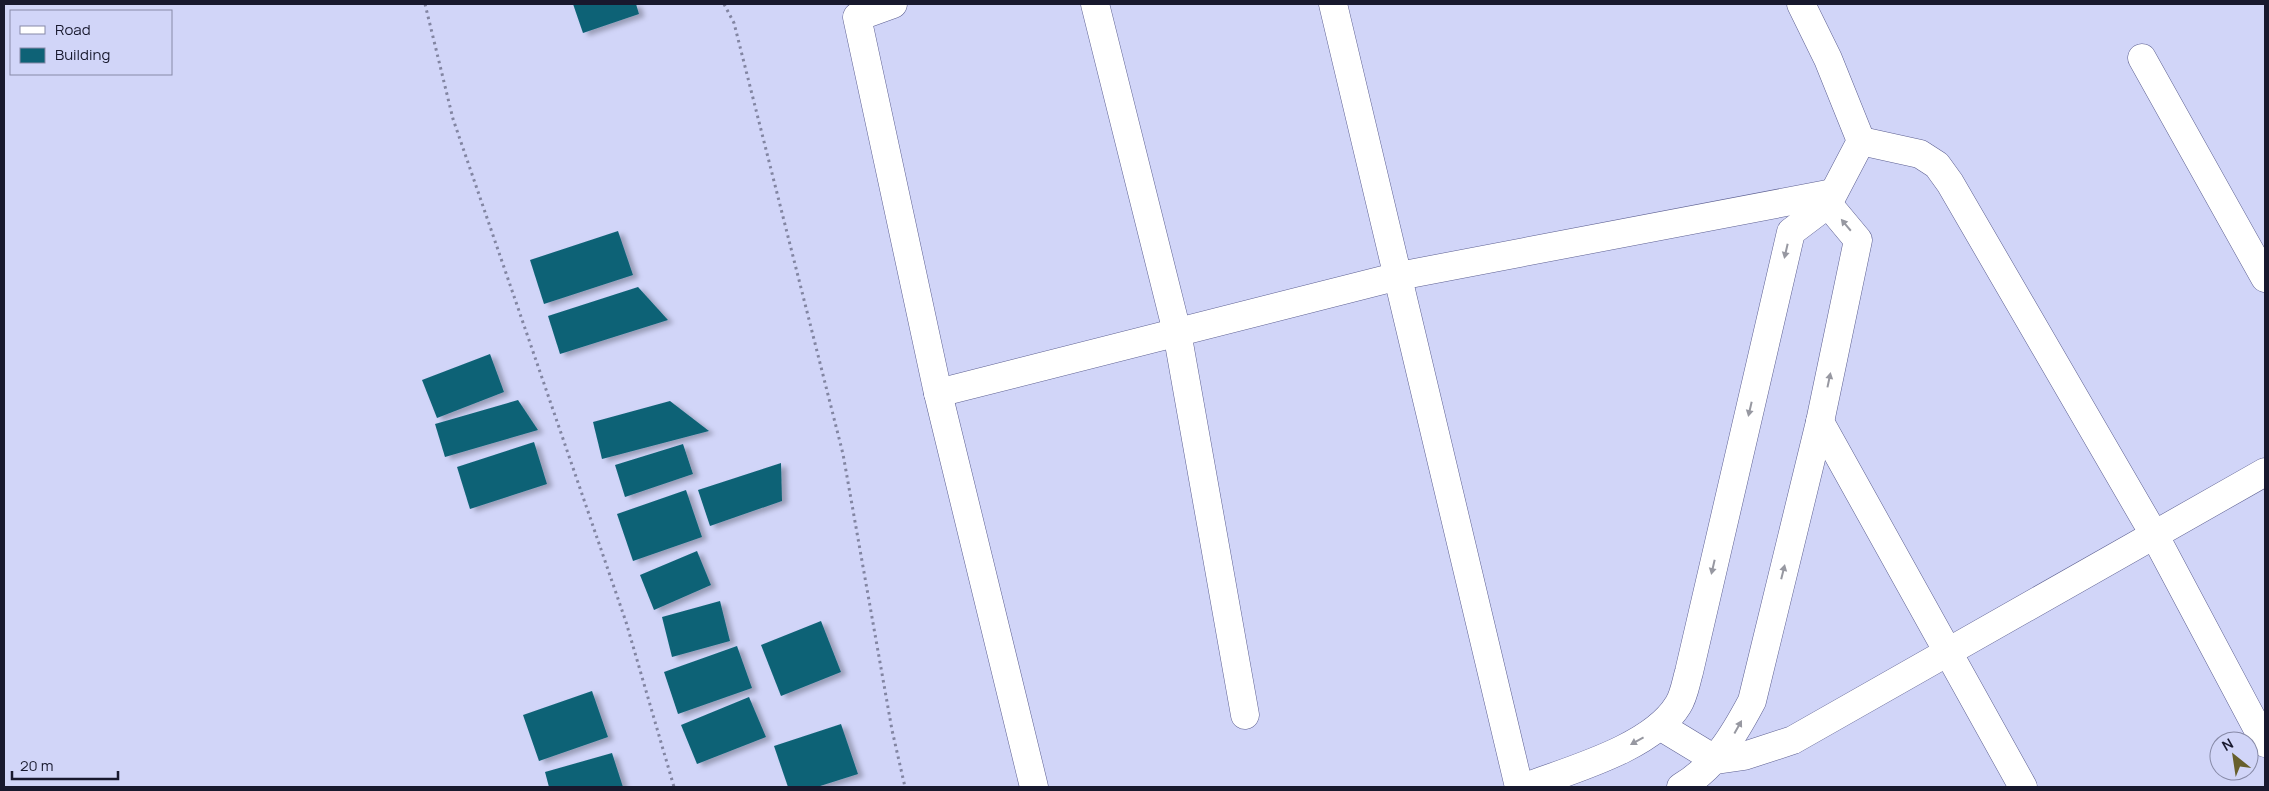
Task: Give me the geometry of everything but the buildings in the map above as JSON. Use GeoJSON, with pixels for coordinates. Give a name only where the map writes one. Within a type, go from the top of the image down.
{"type":"FeatureCollection","features":[{"type":"Feature","properties":{"kind":"street"},"geometry":{"type":"LineString","coordinates":[[893,4],[857,17],[938,393],[1034,787]]}},
{"type":"Feature","properties":{"kind":"street"},"geometry":{"type":"LineString","coordinates":[[1094,4],[1177,332],[1245,715]]}},
{"type":"Feature","properties":{"kind":"street"},"geometry":{"type":"LineString","coordinates":[[1333,4],[1519,787]]}},
{"type":"Feature","properties":{"kind":"street"},"geometry":{"type":"LineString","coordinates":[[1525,787],[1599,760],[1638,740],[1660,726],[1678,704],[1689,672],[1791,232],[1831,198],[1861,141],[1828,59],[1801,4]]}},
{"type":"Feature","properties":{"kind":"street"},"geometry":{"type":"LineString","coordinates":[[2142,58],[2265,278]]}},
{"type":"Feature","properties":{"kind":"street"},"geometry":{"type":"LineString","coordinates":[[1861,141],[1920,154],[1938,165],[2155,536],[2265,743]]}},
{"type":"Feature","properties":{"kind":"street"},"geometry":{"type":"LineString","coordinates":[[938,393],[1399,276],[1831,198]]}},
{"type":"Feature","properties":{"kind":"street"},"geometry":{"type":"LineString","coordinates":[[1681,787],[1716,760],[1736,732],[1752,701],[1820,422],[1858,240],[1831,198]]}},
{"type":"Feature","properties":{"kind":"street"},"geometry":{"type":"LineString","coordinates":[[1820,422],[2023,787]]}},
{"type":"Feature","properties":{"kind":"street"},"geometry":{"type":"LineString","coordinates":[[1660,726],[1716,760],[1744,756],[1793,740],[2265,472]]}},
{"type":"Feature","properties":{"kind":"path"},"geometry":{"type":"LineString","coordinates":[[425,4],[453,119],[626,622],[674,787]]}},
{"type":"Feature","properties":{"kind":"path"},"geometry":{"type":"LineString","coordinates":[[724,4],[734,23],[844,454],[892,730],[906,787]]}}]}
